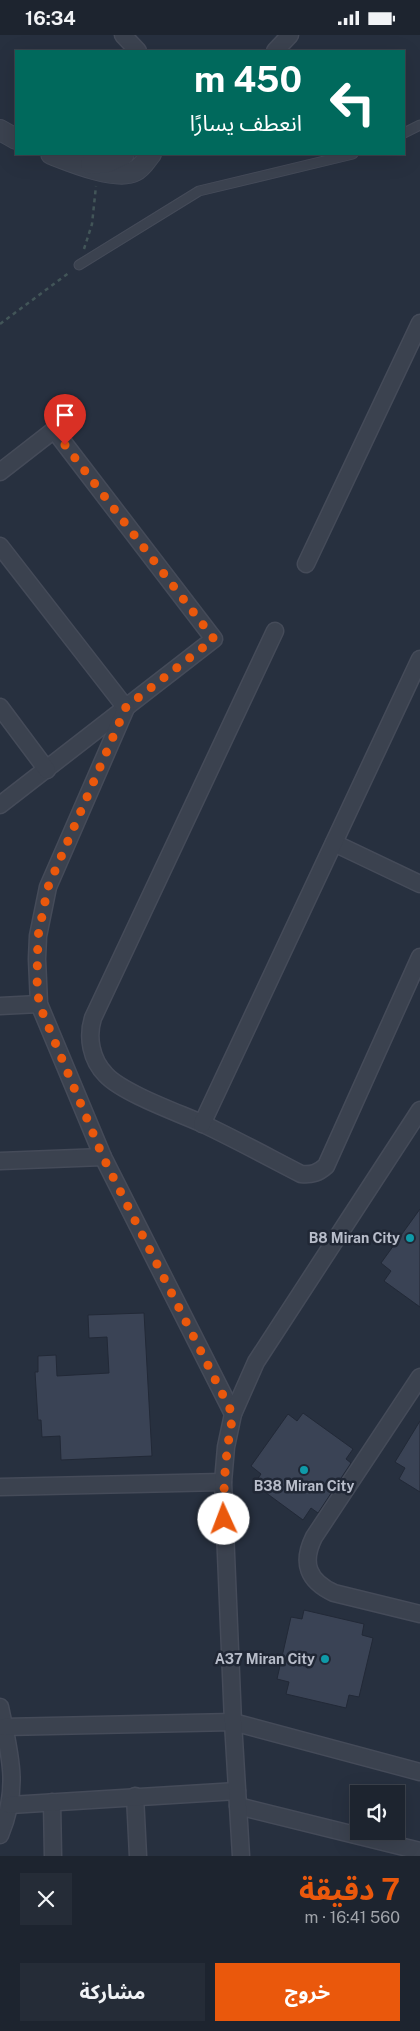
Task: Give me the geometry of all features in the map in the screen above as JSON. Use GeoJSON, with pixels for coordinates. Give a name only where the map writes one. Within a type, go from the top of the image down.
{"type":"FeatureCollection","features":[{"type":"Feature","properties":{"kind":"street"},"geometry":{"type":"LineString","coordinates":[[123,35],[137,50]]}},
{"type":"Feature","properties":{"kind":"street"},"geometry":{"type":"LineString","coordinates":[[276,50],[290,35]]}},
{"type":"Feature","properties":{"kind":"street"},"geometry":{"type":"LineString","coordinates":[[0,130],[15,138]]}},
{"type":"Feature","properties":{"kind":"street"},"geometry":{"type":"LineString","coordinates":[[55,155],[90,167],[123,174],[133,173],[150,155]]}},
{"type":"Feature","properties":{"kind":"street"},"geometry":{"type":"LineString","coordinates":[[90,167],[108,162],[122,155]]}},
{"type":"Feature","properties":{"kind":"street"},"geometry":{"type":"LineString","coordinates":[[306,564],[420,323]]}},
{"type":"Feature","properties":{"kind":"street"},"geometry":{"type":"LineString","coordinates":[[0,472],[54,430],[214,639],[0,805]]}},
{"type":"Feature","properties":{"kind":"street"},"geometry":{"type":"LineString","coordinates":[[0,547],[126,707]]}},
{"type":"Feature","properties":{"kind":"street"},"geometry":{"type":"LineString","coordinates":[[275,631],[97,1009],[90,1027],[90,1042],[96,1059],[104,1073],[127,1090],[202,1124],[301,1174],[310,1175],[319,1172],[326,1166],[420,957]]}},
{"type":"Feature","properties":{"kind":"street"},"geometry":{"type":"LineString","coordinates":[[202,1124],[420,659]]}},
{"type":"Feature","properties":{"kind":"street"},"geometry":{"type":"LineString","coordinates":[[0,707],[47,770]]}},
{"type":"Feature","properties":{"kind":"street"},"geometry":{"type":"LineString","coordinates":[[126,707],[48,887],[38,936],[39,1004],[103,1157],[233,1415]]}},
{"type":"Feature","properties":{"kind":"street"},"geometry":{"type":"LineString","coordinates":[[334,843],[420,884]]}},
{"type":"Feature","properties":{"kind":"street"},"geometry":{"type":"LineString","coordinates":[[0,1006],[39,1004]]}},
{"type":"Feature","properties":{"kind":"street"},"geometry":{"type":"LineString","coordinates":[[241,1856],[233,1722],[223,1482],[226,1447],[233,1415],[256,1362],[420,1110]]}},
{"type":"Feature","properties":{"kind":"street"},"geometry":{"type":"LineString","coordinates":[[0,1161],[103,1157]]}},
{"type":"Feature","properties":{"kind":"street"},"geometry":{"type":"LineString","coordinates":[[420,1377],[314,1537],[308,1550],[307,1564],[312,1577],[321,1587],[334,1593],[420,1614]]}},
{"type":"Feature","properties":{"kind":"street"},"geometry":{"type":"LineString","coordinates":[[0,1487],[223,1482]]}},
{"type":"Feature","properties":{"kind":"street"},"geometry":{"type":"LineString","coordinates":[[0,1707],[4,1727],[4,1746],[13,1782],[10,1805],[0,1835]]}},
{"type":"Feature","properties":{"kind":"street"},"geometry":{"type":"LineString","coordinates":[[4,1727],[233,1722],[420,1773]]}},
{"type":"Feature","properties":{"kind":"street"},"geometry":{"type":"LineString","coordinates":[[135,1796],[138,1856]]}},
{"type":"Feature","properties":{"kind":"street"},"geometry":{"type":"LineString","coordinates":[[10,1805],[135,1796],[237,1799],[420,1851]]}},
{"type":"Feature","properties":{"kind":"street"},"geometry":{"type":"LineString","coordinates":[[52,1802],[54,1856]]}},
{"type":"Feature","properties":{"kind":"lane"},"geometry":{"type":"LineString","coordinates":[[405,132],[420,125]]}},
{"type":"Feature","properties":{"kind":"lane"},"geometry":{"type":"LineString","coordinates":[[79,265],[199,191],[349,155]]}},
{"type":"Feature","properties":{"kind":"path"},"geometry":{"type":"LineString","coordinates":[[0,324],[79,265],[92,224],[90,167]]}},
{"type":"Feature","properties":{"kind":"building","name":"B8 Miran City"},"geometry":{"type":"Polygon","coordinates":[[[420,1209],[420,1307],[384,1281],[391,1271],[381,1263],[420,1209]]]}},
{"type":"Feature","properties":{"kind":"building"},"geometry":{"type":"Polygon","coordinates":[[[144,1313],[152,1456],[61,1460],[60,1436],[42,1437],[41,1420],[38,1420],[35,1372],[38,1372],[38,1356],[56,1355],[57,1376],[109,1373],[107,1337],[89,1338],[88,1315],[144,1313]]]}},
{"type":"Feature","properties":{"kind":"building","name":"B38 Miran City"},"geometry":{"type":"Polygon","coordinates":[[[303,1413],[353,1449],[346,1459],[351,1463],[318,1513],[311,1508],[303,1520],[254,1484],[261,1474],[251,1466],[288,1414],[297,1421],[303,1413]]]}},
{"type":"Feature","properties":{"kind":"building"},"geometry":{"type":"Polygon","coordinates":[[[420,1421],[420,1492],[399,1479],[405,1468],[395,1462],[420,1421]]]}},
{"type":"Feature","properties":{"kind":"building","name":"A37 Miran City"},"geometry":{"type":"Polygon","coordinates":[[[304,1610],[364,1624],[362,1635],[373,1638],[359,1697],[349,1695],[346,1708],[286,1694],[289,1682],[277,1679],[291,1617],[302,1619],[304,1610]]]}},
{"type":"Feature","properties":{"kind":"place","name":"B8 Miran City"},"geometry":{"type":"Point","coordinates":[410,1238]}},
{"type":"Feature","properties":{"kind":"place","name":"B38 Miran City"},"geometry":{"type":"Point","coordinates":[304,1470]}},
{"type":"Feature","properties":{"kind":"place","name":"A37 Miran City"},"geometry":{"type":"Point","coordinates":[325,1659]}},
{"type":"Feature","properties":{"kind":"route"},"geometry":{"type":"LineString","coordinates":[[65,445],[214,639],[126,707],[48,887],[38,936],[37,980],[39,1004],[103,1157],[233,1415],[226,1447],[223,1482],[224,1519]]}}]}
